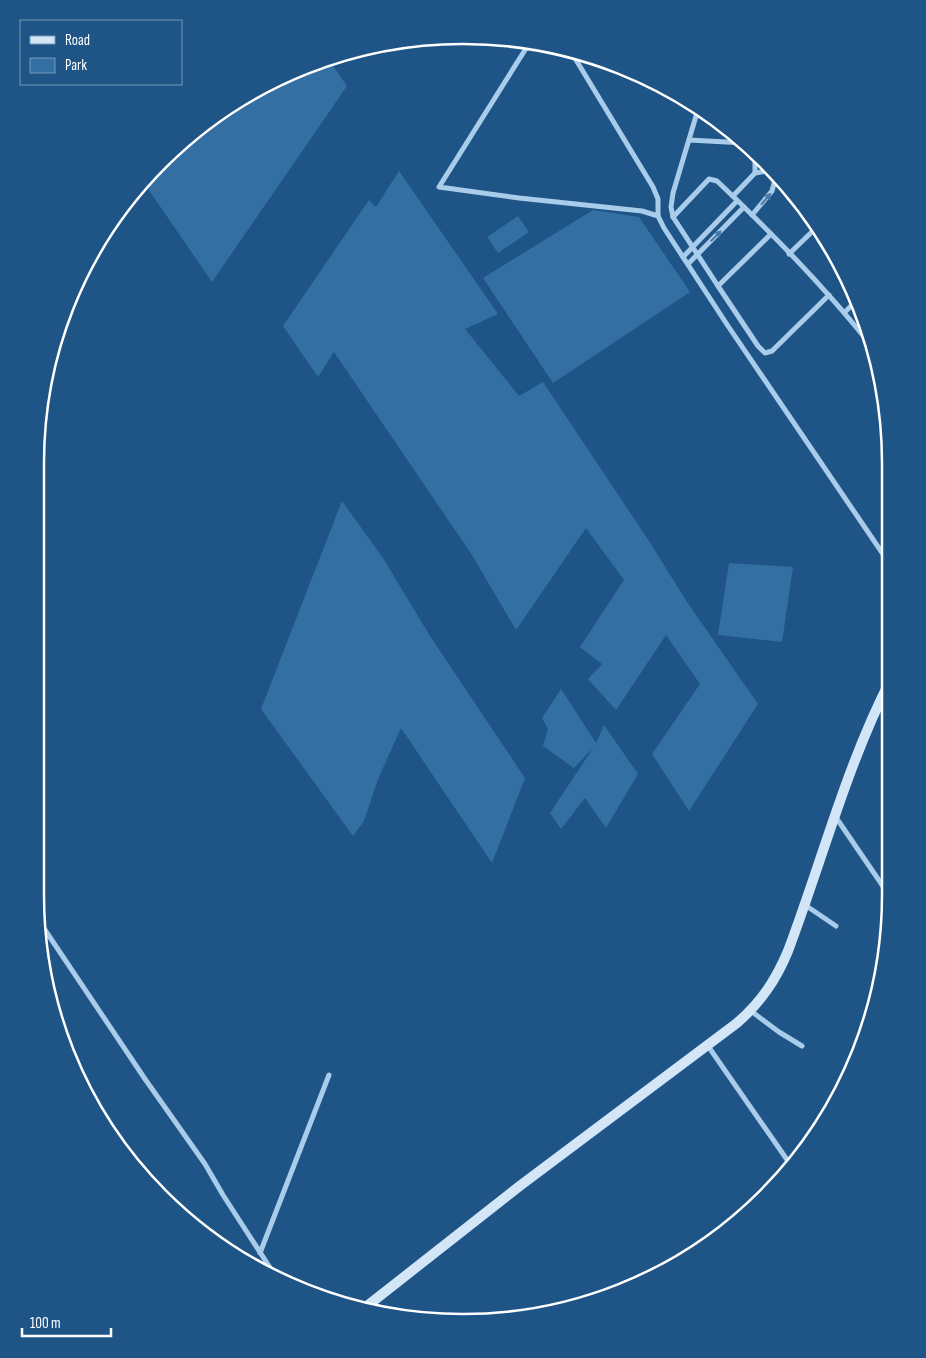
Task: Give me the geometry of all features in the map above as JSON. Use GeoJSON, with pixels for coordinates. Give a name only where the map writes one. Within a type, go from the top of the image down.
{"type":"FeatureCollection","features":[{"type":"Feature","properties":{"kind":"main road"},"geometry":{"type":"LineString","coordinates":[[370,1304],[521,1185],[708,1046],[751,1011],[775,980],[805,905],[862,744],[882,696]]}},
{"type":"Feature","properties":{"kind":"street"},"geometry":{"type":"LineString","coordinates":[[526,48],[439,187],[519,198],[642,211],[658,216]]}},
{"type":"Feature","properties":{"kind":"street"},"geometry":{"type":"LineString","coordinates":[[576,59],[653,186],[658,200],[658,216],[664,228],[882,553]]}},
{"type":"Feature","properties":{"kind":"street"},"geometry":{"type":"LineString","coordinates":[[697,115],[673,192],[671,207],[673,217],[758,346],[765,353],[772,351],[829,295]]}},
{"type":"Feature","properties":{"kind":"street"},"geometry":{"type":"LineString","coordinates":[[689,140],[732,142]]}},
{"type":"Feature","properties":{"kind":"street"},"geometry":{"type":"LineString","coordinates":[[755,163],[755,173]]}},
{"type":"Feature","properties":{"kind":"street"},"geometry":{"type":"LineString","coordinates":[[732,196],[755,173],[763,171]]}},
{"type":"Feature","properties":{"kind":"street"},"geometry":{"type":"LineString","coordinates":[[673,217],[708,179],[716,181],[752,214],[845,312],[862,333]]}},
{"type":"Feature","properties":{"kind":"street"},"geometry":{"type":"LineString","coordinates":[[752,214],[772,191],[775,184]]}},
{"type":"Feature","properties":{"kind":"street"},"geometry":{"type":"LineString","coordinates":[[683,257],[737,201]]}},
{"type":"Feature","properties":{"kind":"street"},"geometry":{"type":"LineString","coordinates":[[688,264],[744,207]]}},
{"type":"Feature","properties":{"kind":"street"},"geometry":{"type":"LineString","coordinates":[[789,254],[813,231]]}},
{"type":"Feature","properties":{"kind":"street"},"geometry":{"type":"LineString","coordinates":[[718,286],[771,234]]}},
{"type":"Feature","properties":{"kind":"street"},"geometry":{"type":"LineString","coordinates":[[845,312],[851,306]]}},
{"type":"Feature","properties":{"kind":"street"},"geometry":{"type":"LineString","coordinates":[[836,816],[882,885]]}},
{"type":"Feature","properties":{"kind":"street"},"geometry":{"type":"LineString","coordinates":[[805,905],[836,926]]}},
{"type":"Feature","properties":{"kind":"street"},"geometry":{"type":"LineString","coordinates":[[46,931],[145,1079],[205,1164],[269,1266]]}},
{"type":"Feature","properties":{"kind":"street"},"geometry":{"type":"LineString","coordinates":[[751,1011],[802,1046]]}},
{"type":"Feature","properties":{"kind":"street"},"geometry":{"type":"LineString","coordinates":[[708,1046],[787,1160]]}},
{"type":"Feature","properties":{"kind":"street"},"geometry":{"type":"LineString","coordinates":[[260,1253],[329,1075]]}},
{"type":"Feature","properties":{"kind":"green space"},"geometry":{"type":"Polygon","coordinates":[[[332,65],[347,86],[212,282],[147,188],[187,148],[230,114],[278,87],[332,65]]]}},
{"type":"Feature","properties":{"kind":"green space"},"geometry":{"type":"Polygon","coordinates":[[[399,171],[498,314],[465,329],[519,396],[543,382],[649,541],[687,602],[758,704],[689,811],[652,754],[700,684],[666,635],[616,710],[588,679],[602,664],[580,647],[624,580],[586,528],[516,630],[472,555],[334,352],[318,377],[283,326],[369,200],[376,207],[399,171]]]}},
{"type":"Feature","properties":{"kind":"green space"},"geometry":{"type":"Polygon","coordinates":[[[593,210],[639,217],[690,292],[553,383],[483,278],[593,210]]]}},
{"type":"Feature","properties":{"kind":"green space"},"geometry":{"type":"Polygon","coordinates":[[[518,216],[529,232],[498,253],[487,237],[518,216]]]}},
{"type":"Feature","properties":{"kind":"green space"},"geometry":{"type":"Polygon","coordinates":[[[342,501],[383,558],[430,636],[525,778],[492,863],[401,728],[378,779],[364,821],[353,836],[261,709],[342,501]]]}},
{"type":"Feature","properties":{"kind":"green space"},"geometry":{"type":"Polygon","coordinates":[[[729,563],[793,567],[782,642],[718,635],[729,563]]]}},
{"type":"Feature","properties":{"kind":"green space"},"geometry":{"type":"Polygon","coordinates":[[[561,689],[596,743],[604,725],[638,774],[606,828],[585,798],[561,829],[550,813],[593,748],[574,768],[543,746],[548,729],[542,718],[561,689]]]}}]}
